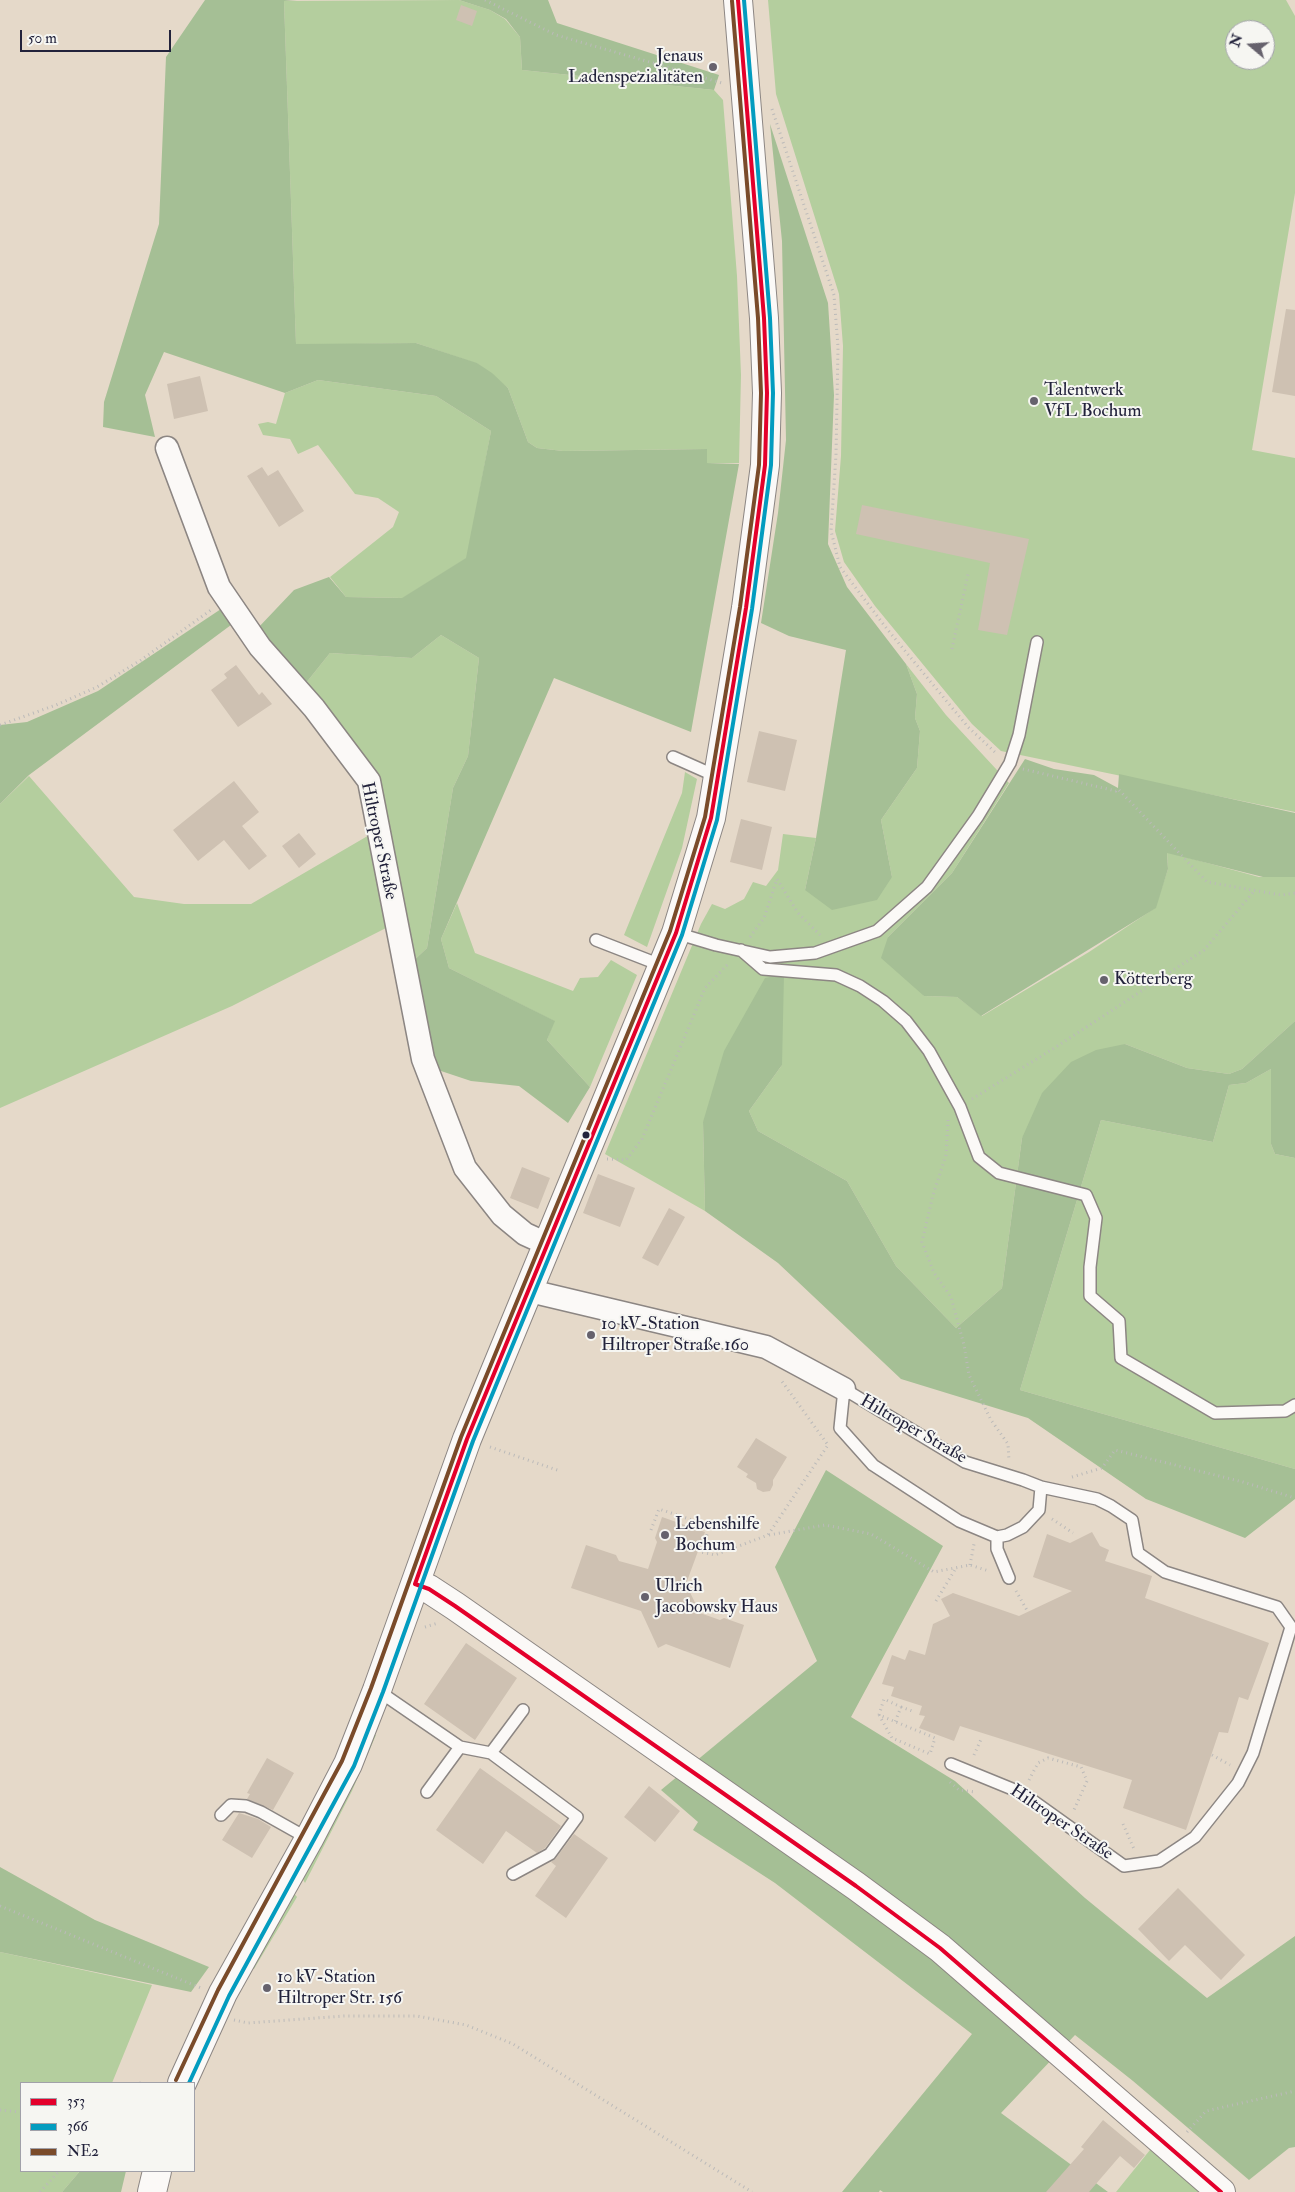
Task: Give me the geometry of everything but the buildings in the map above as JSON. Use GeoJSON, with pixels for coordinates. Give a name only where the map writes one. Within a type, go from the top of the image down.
{"type":"FeatureCollection","features":[{"type":"Feature","properties":{"kind":"street"},"geometry":{"type":"LineString","coordinates":[[182,2082],[217,2005],[310,1839],[348,1764],[377,1690],[467,1439],[530,1291],[547,1244],[663,966],[676,932],[711,818],[746,608],[765,465],[767,393],[764,318],[738,0]]}},
{"type":"Feature","properties":{"kind":"street","name":"Hiltroper Straße"},"geometry":{"type":"LineString","coordinates":[[167,448],[219,587],[260,647],[314,708],[369,781],[424,1059],[465,1168],[502,1215],[525,1234],[547,1244]]}},
{"type":"Feature","properties":{"kind":"street","name":"Hiltroper Straße"},"geometry":{"type":"LineString","coordinates":[[530,1291],[766,1348],[844,1388]]}},
{"type":"Feature","properties":{"kind":"street"},"geometry":{"type":"LineString","coordinates":[[415,1584],[429,1589],[470,1617],[608,1715],[856,1886],[932,1943],[1221,2192]]}},
{"type":"Feature","properties":{"kind":"street"},"geometry":{"type":"LineString","coordinates":[[152,2192],[157,2172]]}},
{"type":"Feature","properties":{"kind":"lane"},"geometry":{"type":"LineString","coordinates":[[676,932],[716,946],[770,957],[815,953],[878,932],[927,887],[978,816],[1010,763],[1019,735],[1037,642]]}},
{"type":"Feature","properties":{"kind":"lane"},"geometry":{"type":"LineString","coordinates":[[674,757],[718,777]]}},
{"type":"Feature","properties":{"kind":"lane"},"geometry":{"type":"LineString","coordinates":[[596,940],[663,966]]}},
{"type":"Feature","properties":{"kind":"lane"},"geometry":{"type":"LineString","coordinates":[[741,950],[763,969],[836,975],[860,986],[883,1001],[906,1021],[929,1050],[960,1107],[979,1157],[999,1173],[1086,1195],[1096,1218],[1090,1268],[1090,1296],[1119,1321],[1121,1358],[1215,1413],[1285,1411],[1295,1405]]}},
{"type":"Feature","properties":{"kind":"lane","name":"Hiltroper Straße"},"geometry":{"type":"LineString","coordinates":[[951,1764],[1022,1793],[1124,1866],[1159,1860],[1194,1837],[1238,1783],[1253,1753],[1291,1627],[1277,1607],[1165,1572],[1138,1553],[1132,1520],[1118,1510],[1097,1499],[1041,1488],[965,1462],[844,1388],[840,1428],[873,1464],[959,1521],[997,1537]]}},
{"type":"Feature","properties":{"kind":"lane"},"geometry":{"type":"LineString","coordinates":[[1009,1578],[998,1549],[997,1537],[1007,1535],[1023,1527],[1039,1510],[1041,1488]]}},
{"type":"Feature","properties":{"kind":"lane"},"geometry":{"type":"LineString","coordinates":[[377,1690],[460,1747],[491,1753],[577,1817],[550,1854],[513,1874]]}},
{"type":"Feature","properties":{"kind":"lane"},"geometry":{"type":"LineString","coordinates":[[491,1753],[523,1710]]}},
{"type":"Feature","properties":{"kind":"lane"},"geometry":{"type":"LineString","coordinates":[[427,1792],[460,1747]]}},
{"type":"Feature","properties":{"kind":"lane"},"geometry":{"type":"LineString","coordinates":[[221,1815],[231,1805],[246,1806],[261,1812],[310,1839]]}},
{"type":"Feature","properties":{"kind":"path"},"geometry":{"type":"LineString","coordinates":[[485,0],[556,35],[715,80],[746,93],[772,108],[834,295],[838,347],[837,436],[831,531],[840,567],[887,629],[968,727],[989,748],[1010,763],[1026,771],[1116,791],[1118,789],[1207,882],[1281,894],[1295,893]]}},
{"type":"Feature","properties":{"kind":"path"},"geometry":{"type":"LineString","coordinates":[[952,649],[968,574]]}},
{"type":"Feature","properties":{"kind":"path"},"geometry":{"type":"LineString","coordinates":[[0,724],[56,705],[98,687],[141,660],[209,610],[232,606]]}},
{"type":"Feature","properties":{"kind":"path"},"geometry":{"type":"LineString","coordinates":[[585,1152],[609,1160],[626,1160],[642,1140],[705,988],[741,950],[764,918],[777,879],[798,914],[833,947]]}},
{"type":"Feature","properties":{"kind":"path"},"geometry":{"type":"LineString","coordinates":[[960,1107],[1204,950],[1256,890]]}},
{"type":"Feature","properties":{"kind":"path"},"geometry":{"type":"LineString","coordinates":[[948,1119],[946,1155],[933,1195],[922,1242],[934,1273],[951,1297],[964,1344],[969,1376],[991,1420],[1008,1444],[1009,1476]]}},
{"type":"Feature","properties":{"kind":"path"},"geometry":{"type":"LineString","coordinates":[[766,1348],[783,1383],[828,1445],[768,1535]]}},
{"type":"Feature","properties":{"kind":"path"},"geometry":{"type":"LineString","coordinates":[[467,1439],[560,1471]]}},
{"type":"Feature","properties":{"kind":"path"},"geometry":{"type":"LineString","coordinates":[[1041,1488],[1102,1468],[1115,1450],[1242,1482],[1295,1498]]}},
{"type":"Feature","properties":{"kind":"path"},"geometry":{"type":"LineString","coordinates":[[651,1530],[659,1509],[710,1526],[701,1552],[715,1555],[768,1535],[825,1525],[871,1534],[934,1572],[970,1565],[976,1529]]}},
{"type":"Feature","properties":{"kind":"path"},"geometry":{"type":"LineString","coordinates":[[1039,1510],[1073,1533]]}},
{"type":"Feature","properties":{"kind":"path"},"geometry":{"type":"LineString","coordinates":[[936,1601],[956,1568]]}},
{"type":"Feature","properties":{"kind":"path"},"geometry":{"type":"LineString","coordinates":[[879,1715],[935,1738],[930,1754],[892,1738],[879,1715],[884,1699],[915,1712]]}},
{"type":"Feature","properties":{"kind":"path"},"geometry":{"type":"LineString","coordinates":[[895,1722],[901,1707]]}},
{"type":"Feature","properties":{"kind":"path"},"geometry":{"type":"LineString","coordinates":[[974,1755],[982,1737]]}},
{"type":"Feature","properties":{"kind":"path"},"geometry":{"type":"LineString","coordinates":[[1212,1755],[1244,1772]]}},
{"type":"Feature","properties":{"kind":"path"},"geometry":{"type":"LineString","coordinates":[[1022,1793],[1038,1763],[1048,1758],[1081,1767],[1087,1781],[1072,1812],[1052,1815]]}},
{"type":"Feature","properties":{"kind":"path"},"geometry":{"type":"LineString","coordinates":[[1123,1824],[1140,1864]]}},
{"type":"Feature","properties":{"kind":"path"},"geometry":{"type":"LineString","coordinates":[[0,1906],[184,1982],[217,2005],[248,2023],[344,2016],[417,2016],[466,2025],[513,2044],[752,2192]]}},
{"type":"Feature","properties":{"kind":"path"},"geometry":{"type":"LineString","coordinates":[[1188,2131],[1206,2111],[1295,2091]]}},
{"type":"Feature","properties":{"kind":"path"},"geometry":{"type":"LineString","coordinates":[[0,2110],[20,2112]]}},
{"type":"Feature","properties":{"kind":"path"},"geometry":{"type":"LineString","coordinates":[[40,2192],[58,2172]]}},
{"type":"Feature","properties":{"kind":"green space"},"geometry":{"type":"Polygon","coordinates":[[[205,0],[297,0],[284,1],[296,344],[416,343],[477,363],[492,373],[508,388],[528,442],[537,448],[563,451],[707,449],[707,463],[739,464],[691,732],[554,678],[441,939],[449,968],[555,1021],[547,1040],[590,1087],[568,1123],[519,1086],[471,1081],[429,1067],[410,964],[427,948],[453,788],[468,756],[479,658],[441,635],[412,658],[330,653],[306,683],[257,629],[294,590],[329,577],[346,597],[402,598],[466,558],[491,431],[436,396],[318,380],[285,393],[164,352],[145,395],[155,437],[103,427],[104,402],[159,224],[166,57],[205,0]]]}},
{"type":"Feature","properties":{"kind":"green space"},"geometry":{"type":"Polygon","coordinates":[[[459,0],[490,10],[505,19],[520,37],[522,70],[714,90],[723,100],[737,276],[741,375],[739,463],[707,463],[706,449],[563,451],[537,448],[528,442],[508,388],[478,364],[416,343],[296,345],[284,1],[459,0]]]}},
{"type":"Feature","properties":{"kind":"green space"},"geometry":{"type":"Polygon","coordinates":[[[459,0],[548,0],[557,23],[719,75],[714,90],[522,70],[520,37],[506,19],[490,10],[459,0]]]}},
{"type":"Feature","properties":{"kind":"green space","name":"Talentwerk VfL Bochum"},"geometry":{"type":"Polygon","coordinates":[[[768,0],[1286,0],[1295,16],[1295,193],[1252,450],[1295,458],[1295,812],[1001,751],[972,724],[875,606],[844,562],[835,531],[841,456],[843,346],[839,294],[776,94],[768,0]]]}},
{"type":"Feature","properties":{"kind":"green space"},"geometry":{"type":"Polygon","coordinates":[[[770,124],[828,303],[834,395],[828,544],[847,587],[906,664],[917,694],[915,718],[920,731],[917,768],[881,820],[892,877],[877,900],[832,910],[805,890],[816,838],[846,650],[789,636],[761,623],[778,513],[786,440],[782,241],[770,124]]]}},
{"type":"Feature","properties":{"kind":"green space"},"geometry":{"type":"Polygon","coordinates":[[[318,380],[436,396],[491,431],[467,558],[403,598],[346,597],[330,577],[393,527],[399,512],[378,498],[355,494],[318,445],[298,454],[290,439],[263,435],[258,424],[268,422],[276,424],[285,393],[318,380]]]}},
{"type":"Feature","properties":{"kind":"green space"},"geometry":{"type":"Polygon","coordinates":[[[221,609],[235,622],[29,775],[0,804],[0,725],[27,722],[98,691],[221,609]]]}},
{"type":"Feature","properties":{"kind":"green space"},"geometry":{"type":"Polygon","coordinates":[[[441,635],[479,658],[468,756],[453,788],[427,948],[410,964],[388,927],[232,1006],[0,1108],[0,804],[29,776],[134,897],[184,904],[251,904],[371,834],[363,784],[306,683],[330,653],[412,658],[441,635]]]}},
{"type":"Feature","properties":{"kind":"green space"},"geometry":{"type":"Polygon","coordinates":[[[906,664],[946,715],[1009,783],[952,873],[888,937],[924,996],[957,997],[982,1016],[1089,952],[1155,908],[1168,869],[1167,852],[1259,877],[1295,877],[1295,1021],[1242,1069],[1229,1074],[1187,1068],[1125,1044],[1022,1138],[1002,1288],[956,1328],[896,1266],[847,1181],[758,1131],[749,1111],[782,1065],[703,1122],[705,1211],[605,1154],[701,924],[712,904],[725,909],[744,899],[753,882],[766,886],[778,870],[783,834],[816,838],[805,890],[892,877],[881,820],[917,768],[920,731],[915,718],[917,694],[906,664]]]}},
{"type":"Feature","properties":{"kind":"green space"},"geometry":{"type":"Polygon","coordinates":[[[1025,759],[1054,769],[1094,775],[1118,788],[1119,774],[1295,813],[1295,877],[1263,877],[1167,853],[1168,869],[1156,908],[981,1016],[957,997],[924,996],[881,958],[888,937],[952,873],[1025,759]]]}},
{"type":"Feature","properties":{"kind":"green space"},"geometry":{"type":"Polygon","coordinates":[[[685,772],[697,779],[682,848],[647,947],[624,935],[682,793],[685,772]]]}},
{"type":"Feature","properties":{"kind":"green space"},"geometry":{"type":"Polygon","coordinates":[[[457,903],[475,953],[573,991],[580,978],[598,977],[611,960],[637,975],[590,1087],[547,1040],[554,1021],[449,968],[441,939],[457,903]]]}},
{"type":"Feature","properties":{"kind":"green space"},"geometry":{"type":"Polygon","coordinates":[[[784,974],[782,1065],[749,1111],[758,1131],[847,1181],[896,1266],[956,1328],[1002,1288],[1022,1138],[1042,1093],[1071,1062],[1096,1050],[1125,1044],[1187,1068],[1229,1074],[1242,1069],[1295,1021],[1295,1158],[1275,1154],[1271,1144],[1271,1069],[1246,1083],[1229,1085],[1213,1142],[1101,1120],[1020,1390],[1295,1469],[1295,1499],[1245,1538],[1146,1499],[1028,1418],[901,1379],[778,1263],[705,1211],[703,1122],[724,1051],[765,978],[784,974]]]}},
{"type":"Feature","properties":{"kind":"green space"},"geometry":{"type":"Polygon","coordinates":[[[1271,1069],[1271,1144],[1275,1154],[1295,1158],[1295,1469],[1020,1390],[1101,1120],[1213,1142],[1229,1085],[1246,1083],[1271,1069]]]}},
{"type":"Feature","properties":{"kind":"green space"},"geometry":{"type":"Polygon","coordinates":[[[826,1470],[943,1546],[851,1717],[955,1781],[1085,1898],[1207,1998],[1295,1936],[1295,2147],[1289,2148],[1249,2180],[1133,2081],[1075,2035],[1001,2113],[1108,2192],[883,2192],[880,2190],[879,2192],[842,2192],[972,2034],[775,1883],[693,1830],[698,1822],[661,1790],[817,1661],[775,1567],[826,1470]]]}},
{"type":"Feature","properties":{"kind":"green space"},"geometry":{"type":"Polygon","coordinates":[[[372,1733],[376,1735],[352,1791],[305,1883],[301,1876],[372,1733]]]}},
{"type":"Feature","properties":{"kind":"green space"},"geometry":{"type":"Polygon","coordinates":[[[0,1867],[95,1920],[209,1967],[191,1992],[0,1952],[0,1867]]]}},
{"type":"Feature","properties":{"kind":"green space"},"geometry":{"type":"Polygon","coordinates":[[[292,1891],[297,1897],[254,1969],[250,1967],[292,1891]]]}},
{"type":"Feature","properties":{"kind":"green space"},"geometry":{"type":"Polygon","coordinates":[[[0,1952],[152,1985],[112,2082],[20,2082],[20,2172],[79,2172],[62,2192],[0,2192],[0,1952]]]}},
{"type":"Feature","properties":{"kind":"green space"},"geometry":{"type":"Polygon","coordinates":[[[1154,2145],[1208,2192],[1116,2192],[1154,2145]]]}},
{"type":"Feature","properties":{"kind":"green space"},"geometry":{"type":"Polygon","coordinates":[[[79,2172],[126,2172],[121,2192],[62,2192],[79,2172]]]}},
{"type":"Feature","properties":{"kind":"transit line","name":"353"},"geometry":{"type":"LineString","coordinates":[[415,1584],[467,1439],[676,933],[711,818],[746,608],[765,465],[767,393],[764,318],[738,0]]}},
{"type":"Feature","properties":{"kind":"transit line","name":"366"},"geometry":{"type":"LineString","coordinates":[[189,2082],[229,1996],[354,1766],[383,1692],[473,1441],[682,935],[717,820],[752,609],[771,465],[773,393],[770,318],[744,0]]}},
{"type":"Feature","properties":{"kind":"transit line","name":"NE2"},"geometry":{"type":"LineString","coordinates":[[176,2080],[218,1990],[342,1761],[371,1688],[461,1437],[670,931],[705,817],[740,607],[759,465],[761,393],[758,318],[732,1]]}},
{"type":"Feature","properties":{"kind":"transit line","name":"353"},"geometry":{"type":"LineString","coordinates":[[415,1584],[429,1589],[455,1606],[856,1886],[940,1948],[1221,2192]]}},
{"type":"Feature","properties":{"kind":"place","name":"Jenaus Ladenspezialitäten"},"geometry":{"type":"Point","coordinates":[713,67]}},
{"type":"Feature","properties":{"kind":"place","name":"Talentwerk VfL Bochum"},"geometry":{"type":"Point","coordinates":[1034,401]}},
{"type":"Feature","properties":{"kind":"place","name":"Kötterberg"},"geometry":{"type":"Point","coordinates":[1104,980]}},
{"type":"Feature","properties":{"kind":"place","name":"10 kV-Station Hiltroper Straße 160"},"geometry":{"type":"Point","coordinates":[591,1335]}},
{"type":"Feature","properties":{"kind":"place","name":"Lebenshilfe Bochum"},"geometry":{"type":"Point","coordinates":[665,1535]}},
{"type":"Feature","properties":{"kind":"place","name":"Ulrich Jacobowsky Haus"},"geometry":{"type":"Point","coordinates":[645,1597]}},
{"type":"Feature","properties":{"kind":"place","name":"10 kV-Station Hiltroper Str. 156"},"geometry":{"type":"Point","coordinates":[267,1988]}}]}
